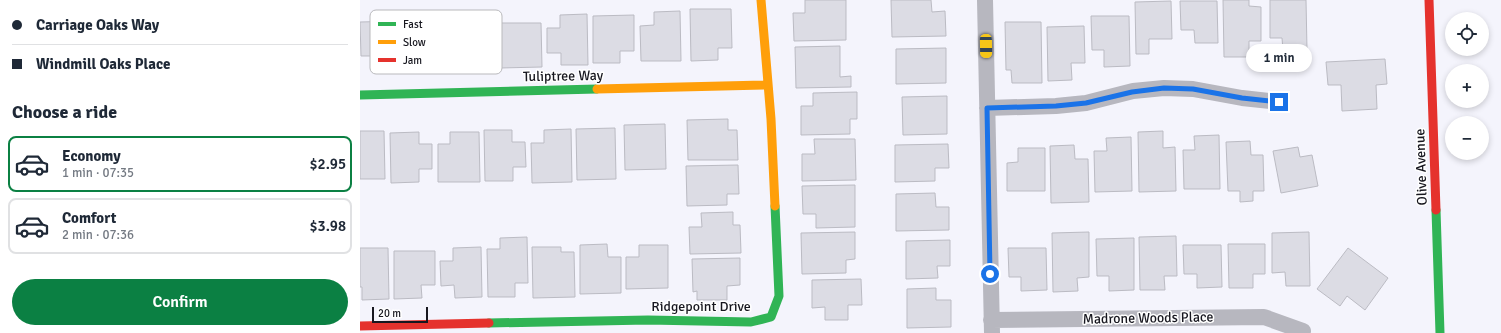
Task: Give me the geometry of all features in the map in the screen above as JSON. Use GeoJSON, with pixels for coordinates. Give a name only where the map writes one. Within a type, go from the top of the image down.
{"type":"FeatureCollection","features":[{"type":"Feature","properties":{"kind":"street","name":"Ridgepoint Drive"},"geometry":{"type":"LineString","coordinates":[[360,326],[648,320],[750,322],[771,317],[779,296],[771,119],[761,0]]}},
{"type":"Feature","properties":{"kind":"street"},"geometry":{"type":"LineString","coordinates":[[985,0],[991,326]]}},
{"type":"Feature","properties":{"kind":"street","name":"Olive Avenue"},"geometry":{"type":"LineString","coordinates":[[1429,0],[1440,333]]}},
{"type":"Feature","properties":{"kind":"street","name":"Tuliptree Way"},"geometry":{"type":"LineString","coordinates":[[360,96],[767,85]]}},
{"type":"Feature","properties":{"kind":"street"},"geometry":{"type":"LineString","coordinates":[[987,108],[1056,106],[1086,103],[1132,92],[1164,88],[1193,89],[1242,98],[1279,102]]}},
{"type":"Feature","properties":{"kind":"street","name":"Madrone Woods Place"},"geometry":{"type":"LineString","coordinates":[[991,326],[1264,317],[1302,331]]}},
{"type":"Feature","properties":{"kind":"building"},"geometry":{"type":"Polygon","coordinates":[[[805,0],[846,0],[846,40],[794,41],[793,13],[805,13],[805,0]]]}},
{"type":"Feature","properties":{"kind":"building"},"geometry":{"type":"Polygon","coordinates":[[[891,0],[931,0],[932,12],[945,11],[946,36],[892,37],[891,0]]]}},
{"type":"Feature","properties":{"kind":"building"},"geometry":{"type":"Polygon","coordinates":[[[1223,0],[1249,0],[1249,6],[1261,7],[1261,41],[1249,41],[1249,57],[1224,57],[1223,0]]]}},
{"type":"Feature","properties":{"kind":"building"},"geometry":{"type":"Polygon","coordinates":[[[1270,0],[1306,0],[1307,50],[1283,50],[1282,38],[1270,38],[1270,0]]]}},
{"type":"Feature","properties":{"kind":"building"},"geometry":{"type":"Polygon","coordinates":[[[1171,1],[1172,39],[1149,39],[1149,54],[1136,54],[1135,2],[1171,1]]]}},
{"type":"Feature","properties":{"kind":"building"},"geometry":{"type":"Polygon","coordinates":[[[1180,1],[1217,1],[1218,43],[1195,43],[1194,30],[1181,30],[1180,1]]]}},
{"type":"Feature","properties":{"kind":"building"},"geometry":{"type":"Polygon","coordinates":[[[690,9],[731,9],[732,48],[718,48],[718,60],[691,61],[690,9]]]}},
{"type":"Feature","properties":{"kind":"building"},"geometry":{"type":"Polygon","coordinates":[[[680,11],[681,61],[641,61],[640,26],[654,25],[654,12],[680,11]]]}},
{"type":"Feature","properties":{"kind":"building"},"geometry":{"type":"Polygon","coordinates":[[[587,14],[588,65],[561,65],[561,53],[547,53],[547,28],[560,28],[560,15],[587,14]]]}},
{"type":"Feature","properties":{"kind":"building"},"geometry":{"type":"Polygon","coordinates":[[[634,15],[634,51],[620,51],[620,63],[593,63],[593,16],[634,15]]]}},
{"type":"Feature","properties":{"kind":"building"},"geometry":{"type":"Polygon","coordinates":[[[1091,16],[1129,16],[1130,66],[1104,67],[1104,50],[1092,50],[1091,16]]]}},
{"type":"Feature","properties":{"kind":"building"},"geometry":{"type":"Polygon","coordinates":[[[360,22],[370,22],[370,56],[361,56],[360,22]]]}},
{"type":"Feature","properties":{"kind":"building"},"geometry":{"type":"Polygon","coordinates":[[[1005,22],[1041,22],[1042,83],[1012,83],[1011,70],[1006,70],[1005,22]]]}},
{"type":"Feature","properties":{"kind":"building"},"geometry":{"type":"Polygon","coordinates":[[[502,23],[541,23],[542,67],[502,68],[502,23]]]}},
{"type":"Feature","properties":{"kind":"building"},"geometry":{"type":"Polygon","coordinates":[[[1084,26],[1085,63],[1071,63],[1072,80],[1048,81],[1047,27],[1084,26]]]}},
{"type":"Feature","properties":{"kind":"building"},"geometry":{"type":"Polygon","coordinates":[[[840,46],[840,77],[851,76],[851,87],[796,88],[795,47],[840,46]]]}},
{"type":"Feature","properties":{"kind":"building"},"geometry":{"type":"Polygon","coordinates":[[[946,48],[946,83],[896,84],[896,49],[946,48]]]}},
{"type":"Feature","properties":{"kind":"building"},"geometry":{"type":"Polygon","coordinates":[[[1385,59],[1387,84],[1376,85],[1377,109],[1342,111],[1341,85],[1328,85],[1326,62],[1385,59]]]}},
{"type":"Feature","properties":{"kind":"building"},"geometry":{"type":"Polygon","coordinates":[[[857,92],[857,119],[850,119],[850,134],[801,135],[801,106],[813,106],[813,93],[857,92]]]}},
{"type":"Feature","properties":{"kind":"building"},"geometry":{"type":"Polygon","coordinates":[[[947,96],[947,134],[903,135],[902,97],[947,96]]]}},
{"type":"Feature","properties":{"kind":"building"},"geometry":{"type":"Polygon","coordinates":[[[728,119],[728,130],[737,130],[738,160],[688,160],[687,120],[728,119]]]}},
{"type":"Feature","properties":{"kind":"building"},"geometry":{"type":"Polygon","coordinates":[[[665,124],[666,169],[625,170],[624,125],[665,124]]]}},
{"type":"Feature","properties":{"kind":"building"},"geometry":{"type":"Polygon","coordinates":[[[615,128],[616,179],[577,180],[576,129],[615,128]]]}},
{"type":"Feature","properties":{"kind":"building"},"geometry":{"type":"Polygon","coordinates":[[[571,129],[572,182],[532,183],[531,143],[544,143],[544,130],[571,129]]]}},
{"type":"Feature","properties":{"kind":"building"},"geometry":{"type":"Polygon","coordinates":[[[484,130],[512,130],[512,142],[525,142],[526,167],[513,167],[513,181],[485,181],[484,130]]]}},
{"type":"Feature","properties":{"kind":"building"},"geometry":{"type":"Polygon","coordinates":[[[360,131],[384,131],[385,179],[360,179],[360,131]]]}},
{"type":"Feature","properties":{"kind":"building"},"geometry":{"type":"Polygon","coordinates":[[[1163,131],[1163,148],[1175,147],[1176,191],[1139,192],[1138,132],[1163,131]]]}},
{"type":"Feature","properties":{"kind":"building"},"geometry":{"type":"Polygon","coordinates":[[[419,132],[419,144],[432,144],[432,169],[419,169],[419,182],[391,183],[390,133],[419,132]]]}},
{"type":"Feature","properties":{"kind":"building"},"geometry":{"type":"Polygon","coordinates":[[[450,132],[479,132],[480,182],[438,182],[438,144],[450,144],[450,132]]]}},
{"type":"Feature","properties":{"kind":"building"},"geometry":{"type":"Polygon","coordinates":[[[1219,135],[1220,189],[1184,189],[1183,150],[1195,150],[1194,136],[1219,135]]]}},
{"type":"Feature","properties":{"kind":"building"},"geometry":{"type":"Polygon","coordinates":[[[1131,137],[1132,191],[1095,192],[1094,151],[1107,151],[1106,138],[1131,137]]]}},
{"type":"Feature","properties":{"kind":"building"},"geometry":{"type":"Polygon","coordinates":[[[814,139],[855,139],[856,180],[802,181],[802,154],[815,154],[814,139]]]}},
{"type":"Feature","properties":{"kind":"building"},"geometry":{"type":"Polygon","coordinates":[[[1250,141],[1251,155],[1263,155],[1264,191],[1253,191],[1253,201],[1240,202],[1240,191],[1228,191],[1226,142],[1250,141]]]}},
{"type":"Feature","properties":{"kind":"building"},"geometry":{"type":"Polygon","coordinates":[[[948,144],[949,168],[935,168],[935,181],[895,182],[895,145],[948,144]]]}},
{"type":"Feature","properties":{"kind":"building"},"geometry":{"type":"Polygon","coordinates":[[[1074,145],[1075,159],[1088,159],[1089,202],[1051,203],[1050,146],[1074,145]]]}},
{"type":"Feature","properties":{"kind":"building"},"geometry":{"type":"Polygon","coordinates":[[[1298,147],[1300,157],[1312,155],[1318,186],[1281,193],[1273,151],[1298,147]]]}},
{"type":"Feature","properties":{"kind":"building"},"geometry":{"type":"Polygon","coordinates":[[[1018,148],[1045,148],[1045,191],[1007,191],[1007,163],[1018,162],[1018,148]]]}},
{"type":"Feature","properties":{"kind":"building"},"geometry":{"type":"Polygon","coordinates":[[[738,165],[739,194],[727,194],[727,205],[687,206],[686,166],[738,165]]]}},
{"type":"Feature","properties":{"kind":"building"},"geometry":{"type":"Polygon","coordinates":[[[855,185],[855,227],[816,228],[816,214],[803,214],[802,186],[855,185]]]}},
{"type":"Feature","properties":{"kind":"building"},"geometry":{"type":"Polygon","coordinates":[[[935,193],[936,207],[949,207],[949,230],[896,231],[896,194],[935,193]]]}},
{"type":"Feature","properties":{"kind":"building"},"geometry":{"type":"Polygon","coordinates":[[[733,212],[733,225],[740,225],[741,253],[690,254],[689,227],[702,227],[701,213],[733,212]]]}},
{"type":"Feature","properties":{"kind":"building"},"geometry":{"type":"Polygon","coordinates":[[[855,232],[855,259],[846,260],[846,273],[802,274],[801,233],[855,232]]]}},
{"type":"Feature","properties":{"kind":"building"},"geometry":{"type":"Polygon","coordinates":[[[1089,232],[1089,277],[1077,278],[1078,291],[1053,292],[1052,233],[1089,232]]]}},
{"type":"Feature","properties":{"kind":"building"},"geometry":{"type":"Polygon","coordinates":[[[1309,232],[1310,286],[1286,286],[1285,272],[1272,273],[1272,233],[1309,232]]]}},
{"type":"Feature","properties":{"kind":"building"},"geometry":{"type":"Polygon","coordinates":[[[1176,236],[1177,276],[1164,276],[1165,290],[1140,290],[1139,237],[1176,236]]]}},
{"type":"Feature","properties":{"kind":"building"},"geometry":{"type":"Polygon","coordinates":[[[527,237],[528,283],[515,283],[515,297],[488,297],[487,249],[500,249],[500,238],[527,237]]]}},
{"type":"Feature","properties":{"kind":"building"},"geometry":{"type":"Polygon","coordinates":[[[1134,238],[1134,290],[1109,291],[1109,276],[1097,276],[1096,239],[1134,238]]]}},
{"type":"Feature","properties":{"kind":"building"},"geometry":{"type":"Polygon","coordinates":[[[950,240],[950,266],[937,266],[938,278],[906,279],[906,241],[950,240]]]}},
{"type":"Feature","properties":{"kind":"building"},"geometry":{"type":"Polygon","coordinates":[[[607,244],[608,257],[621,257],[621,293],[580,294],[580,245],[607,244]]]}},
{"type":"Feature","properties":{"kind":"building"},"geometry":{"type":"Polygon","coordinates":[[[1228,244],[1265,244],[1265,274],[1253,274],[1253,288],[1229,288],[1228,244]]]}},
{"type":"Feature","properties":{"kind":"building"},"geometry":{"type":"Polygon","coordinates":[[[639,245],[668,245],[668,288],[626,289],[626,257],[639,257],[639,245]]]}},
{"type":"Feature","properties":{"kind":"building"},"geometry":{"type":"Polygon","coordinates":[[[1183,245],[1221,245],[1222,287],[1197,288],[1197,274],[1184,274],[1183,245]]]}},
{"type":"Feature","properties":{"kind":"building"},"geometry":{"type":"Polygon","coordinates":[[[481,247],[482,297],[455,298],[454,285],[441,286],[440,261],[453,261],[453,248],[481,247]]]}},
{"type":"Feature","properties":{"kind":"building"},"geometry":{"type":"Polygon","coordinates":[[[532,247],[561,247],[561,252],[574,252],[575,297],[533,298],[532,247]]]}},
{"type":"Feature","properties":{"kind":"building"},"geometry":{"type":"Polygon","coordinates":[[[360,248],[388,248],[389,299],[362,300],[362,287],[360,287],[360,248]]]}},
{"type":"Feature","properties":{"kind":"building"},"geometry":{"type":"Polygon","coordinates":[[[1008,248],[1046,248],[1047,290],[1021,291],[1021,277],[1009,277],[1008,248]]]}},
{"type":"Feature","properties":{"kind":"building"},"geometry":{"type":"Polygon","coordinates":[[[1348,248],[1388,278],[1365,310],[1347,296],[1340,306],[1317,289],[1348,248]]]}},
{"type":"Feature","properties":{"kind":"building"},"geometry":{"type":"Polygon","coordinates":[[[394,251],[435,251],[435,285],[421,285],[422,298],[394,299],[394,251]]]}},
{"type":"Feature","properties":{"kind":"building"},"geometry":{"type":"Polygon","coordinates":[[[740,258],[740,285],[727,286],[727,300],[697,300],[697,291],[693,292],[692,259],[740,258]]]}},
{"type":"Feature","properties":{"kind":"building"},"geometry":{"type":"Polygon","coordinates":[[[861,279],[862,305],[848,305],[848,320],[825,320],[825,307],[812,308],[812,280],[861,279]]]}},
{"type":"Feature","properties":{"kind":"building"},"geometry":{"type":"Polygon","coordinates":[[[936,288],[936,300],[951,300],[951,327],[907,328],[907,289],[936,288]]]}},
{"type":"Feature","properties":{"kind":"traffic: fast"},"geometry":{"type":"LineString","coordinates":[[360,95],[597,89]]}},
{"type":"Feature","properties":{"kind":"traffic: fast"},"geometry":{"type":"LineString","coordinates":[[489,323],[648,320],[751,322],[771,317],[779,296],[775,206]]}},
{"type":"Feature","properties":{"kind":"traffic: fast"},"geometry":{"type":"LineString","coordinates":[[1436,210],[1440,333]]}},
{"type":"Feature","properties":{"kind":"traffic: slow"},"geometry":{"type":"LineString","coordinates":[[761,0],[771,119],[775,206]]}},
{"type":"Feature","properties":{"kind":"traffic: slow"},"geometry":{"type":"LineString","coordinates":[[597,89],[767,85]]}},
{"type":"Feature","properties":{"kind":"traffic: jam"},"geometry":{"type":"LineString","coordinates":[[1429,0],[1436,210]]}},
{"type":"Feature","properties":{"kind":"traffic: jam"},"geometry":{"type":"LineString","coordinates":[[360,326],[489,323]]}},
{"type":"Feature","properties":{"kind":"route"},"geometry":{"type":"LineString","coordinates":[[990,274],[987,108],[1056,106],[1086,103],[1132,92],[1164,88],[1193,89],[1242,98],[1279,102]]}}]}
